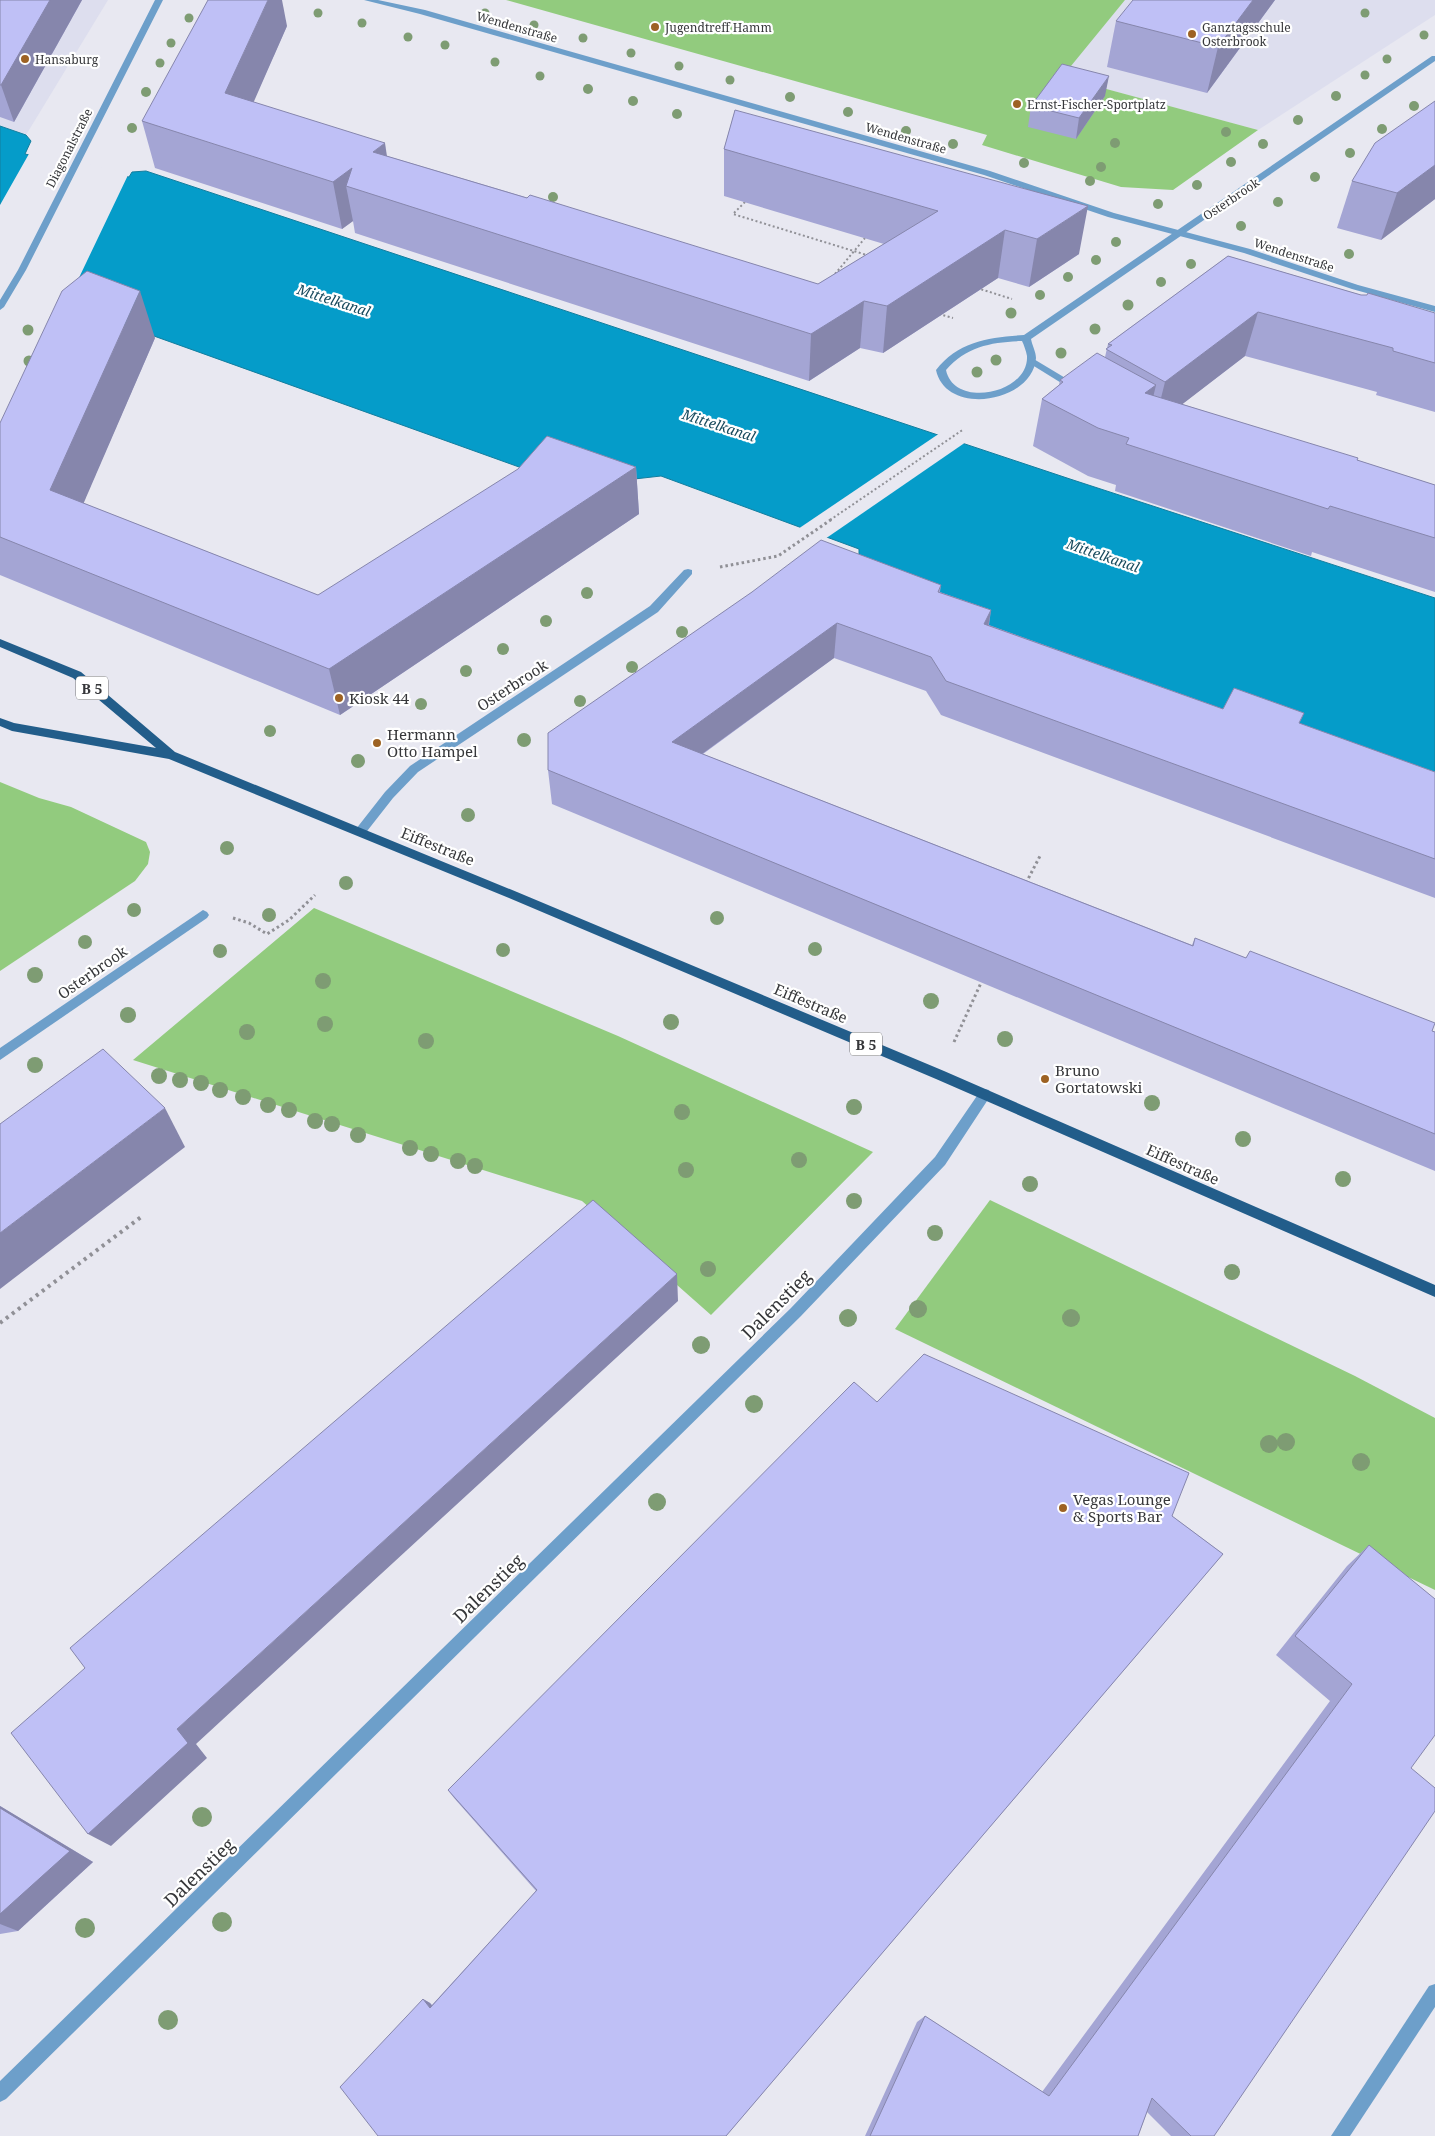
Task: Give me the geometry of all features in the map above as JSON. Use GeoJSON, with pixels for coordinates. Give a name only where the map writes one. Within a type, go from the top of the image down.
{"type":"FeatureCollection","features":[{"type":"Feature","properties":{"kind":"main road","name":"Eiffestraße"},"geometry":{"type":"LineString","coordinates":[[0,643],[77,676],[171,755]]}},
{"type":"Feature","properties":{"kind":"main road","name":"Eiffestraße"},"geometry":{"type":"LineString","coordinates":[[0,722],[12,727],[171,755],[360,832],[985,1094],[1435,1291]]}},
{"type":"Feature","properties":{"kind":"street","name":"Diagonalstraße"},"geometry":{"type":"LineString","coordinates":[[0,307],[22,270],[159,0]]}},
{"type":"Feature","properties":{"kind":"street","name":"Wendenstraße"},"geometry":{"type":"LineString","coordinates":[[368,0],[432,15],[977,170],[1111,215],[1247,251],[1355,287],[1435,309]]}},
{"type":"Feature","properties":{"kind":"street","name":"Osterbrook"},"geometry":{"type":"LineString","coordinates":[[1026,338],[1435,58]]}},
{"type":"Feature","properties":{"kind":"street"},"geometry":{"type":"LineString","coordinates":[[1026,338],[1033,350],[1029,371],[1018,384],[1006,392],[990,396],[957,391],[944,381],[941,370],[950,358],[960,350],[980,342],[1026,338]]}},
{"type":"Feature","properties":{"kind":"street"},"geometry":{"type":"LineString","coordinates":[[1032,360],[1086,395]]}},
{"type":"Feature","properties":{"kind":"street","name":"Osterbrook"},"geometry":{"type":"LineString","coordinates":[[360,832],[388,795],[414,769],[654,609],[688,572]]}},
{"type":"Feature","properties":{"kind":"street","name":"Osterbrook"},"geometry":{"type":"LineString","coordinates":[[0,1055],[203,915]]}},
{"type":"Feature","properties":{"kind":"street","name":"Dalenstieg"},"geometry":{"type":"LineString","coordinates":[[0,2093],[796,1312],[940,1161],[985,1094]]}},
{"type":"Feature","properties":{"kind":"street"},"geometry":{"type":"LineString","coordinates":[[1340,2136],[1435,1992]]}},
{"type":"Feature","properties":{"kind":"path"},"geometry":{"type":"LineString","coordinates":[[744,202],[732,214],[872,256]]}},
{"type":"Feature","properties":{"kind":"path"},"geometry":{"type":"LineString","coordinates":[[830,281],[853,250],[865,238]]}},
{"type":"Feature","properties":{"kind":"path"},"geometry":{"type":"LineString","coordinates":[[972,287],[1012,299]]}},
{"type":"Feature","properties":{"kind":"path"},"geometry":{"type":"LineString","coordinates":[[939,314],[974,324],[1004,339]]}},
{"type":"Feature","properties":{"kind":"path"},"geometry":{"type":"LineString","coordinates":[[688,572],[778,556],[965,428]]}},
{"type":"Feature","properties":{"kind":"path"},"geometry":{"type":"LineString","coordinates":[[1024,887],[1040,856]]}},
{"type":"Feature","properties":{"kind":"path"},"geometry":{"type":"LineString","coordinates":[[267,934],[289,920],[315,895]]}},
{"type":"Feature","properties":{"kind":"path"},"geometry":{"type":"LineString","coordinates":[[940,1075],[982,983]]}},
{"type":"Feature","properties":{"kind":"path"},"geometry":{"type":"LineString","coordinates":[[0,1323],[142,1217]]}},
{"type":"Feature","properties":{"kind":"shaded area","name":"Hansaburg"},"geometry":{"type":"Polygon","coordinates":[[[0,0],[108,0],[26,135],[0,126],[0,0]]]}},
{"type":"Feature","properties":{"kind":"shaded area"},"geometry":{"type":"Polygon","coordinates":[[[1125,0],[1435,0],[1435,15],[1258,130],[1061,77],[1125,0]]]}},
{"type":"Feature","properties":{"kind":"green space","name":"Ernst-Fischer-Sportplatz"},"geometry":{"type":"Polygon","coordinates":[[[506,0],[1125,0],[1062,77],[1258,130],[1173,190],[1121,187],[982,145],[987,135],[506,0]]]}},
{"type":"Feature","properties":{"kind":"green space"},"geometry":{"type":"Polygon","coordinates":[[[0,782],[39,798],[71,807],[146,842],[150,852],[148,864],[135,881],[0,971],[0,782]]]}},
{"type":"Feature","properties":{"kind":"green space"},"geometry":{"type":"Polygon","coordinates":[[[314,908],[618,1036],[873,1152],[711,1315],[582,1201],[133,1060],[314,908]]]}},
{"type":"Feature","properties":{"kind":"green space"},"geometry":{"type":"Polygon","coordinates":[[[990,1200],[1355,1376],[1435,1418],[1435,1590],[895,1329],[990,1200]]]}},
{"type":"Feature","properties":{"kind":"water","name":"Mittelkanal"},"geometry":{"type":"Polygon","coordinates":[[[0,126],[26,135],[31,141],[25,154],[129,177],[132,172],[146,171],[1070,479],[1435,598],[1435,793],[859,584],[859,549],[661,476],[572,486],[87,312],[80,279],[0,260],[0,126]]]}},
{"type":"Feature","properties":{"kind":"pier"},"geometry":{"type":"Polygon","coordinates":[[[30,152],[129,173],[76,284],[76,280],[0,262],[0,205],[30,152]]]}},
{"type":"Feature","properties":{"kind":"pier"},"geometry":{"type":"Polygon","coordinates":[[[940,433],[966,442],[825,539],[798,529],[940,433]]]}},
{"type":"Feature","properties":{"kind":"building"},"geometry":{"type":"Polygon","coordinates":[[[0,0],[50,0],[1,85],[0,85],[0,0]]]}},
{"type":"Feature","properties":{"kind":"building"},"geometry":{"type":"Polygon","coordinates":[[[208,0],[268,0],[225,93],[385,143],[373,152],[527,198],[530,195],[818,284],[938,211],[724,149],[735,110],[1088,206],[1037,239],[1005,230],[887,306],[864,301],[811,334],[346,186],[352,168],[333,182],[142,121],[208,0]]]}},
{"type":"Feature","properties":{"kind":"building"},"geometry":{"type":"Polygon","coordinates":[[[1133,0],[1253,0],[1218,47],[1116,21],[1133,0]]]}},
{"type":"Feature","properties":{"kind":"building"},"geometry":{"type":"Polygon","coordinates":[[[1062,64],[1109,76],[1079,118],[1031,106],[1062,64]]]}},
{"type":"Feature","properties":{"kind":"building"},"geometry":{"type":"Polygon","coordinates":[[[1435,101],[1435,165],[1397,193],[1352,181],[1375,143],[1435,101]]]}},
{"type":"Feature","properties":{"kind":"building"},"geometry":{"type":"Polygon","coordinates":[[[1228,256],[1361,295],[1367,295],[1368,293],[1435,313],[1435,363],[1393,351],[1393,348],[1258,312],[1165,382],[1106,349],[1112,345],[1108,344],[1228,256]]]}},
{"type":"Feature","properties":{"kind":"building"},"geometry":{"type":"Polygon","coordinates":[[[87,271],[140,291],[50,490],[318,595],[518,469],[547,436],[636,467],[329,669],[0,537],[0,423],[62,291],[87,271]]]}},
{"type":"Feature","properties":{"kind":"building"},"geometry":{"type":"Polygon","coordinates":[[[1097,353],[1156,385],[1145,393],[1358,458],[1357,460],[1435,485],[1435,538],[1330,506],[1328,509],[1126,444],[1129,438],[1098,428],[1042,399],[1063,382],[1060,380],[1097,353]]]}},
{"type":"Feature","properties":{"kind":"building"},"geometry":{"type":"Polygon","coordinates":[[[821,540],[941,585],[938,592],[991,610],[984,624],[1223,709],[1234,688],[1304,713],[1299,723],[1435,772],[1435,859],[946,681],[931,657],[837,623],[672,742],[1193,946],[1195,938],[1246,958],[1250,951],[1435,1023],[1432,1031],[1435,1032],[1435,1134],[548,770],[548,733],[752,592],[821,540]]]}},
{"type":"Feature","properties":{"kind":"building"},"geometry":{"type":"Polygon","coordinates":[[[103,1049],[165,1108],[0,1233],[0,1124],[103,1049]]]}},
{"type":"Feature","properties":{"kind":"building"},"geometry":{"type":"Polygon","coordinates":[[[593,1200],[677,1274],[177,1729],[188,1743],[88,1834],[11,1733],[85,1668],[70,1648],[593,1200]]]}},
{"type":"Feature","properties":{"kind":"building"},"geometry":{"type":"Polygon","coordinates":[[[924,1354],[1189,1473],[1172,1516],[1223,1554],[726,2136],[378,2136],[340,2087],[423,1999],[430,2008],[537,1890],[448,1790],[854,1382],[877,1402],[924,1354]]]}},
{"type":"Feature","properties":{"kind":"building"},"geometry":{"type":"Polygon","coordinates":[[[1369,1545],[1435,1599],[1435,1735],[1411,1768],[1435,1788],[1435,1811],[1214,2136],[1191,2136],[1152,2098],[1138,2136],[870,2136],[925,2016],[1049,2096],[1352,1684],[1295,1636],[1369,1545]]]}},
{"type":"Feature","properties":{"kind":"building"},"geometry":{"type":"Polygon","coordinates":[[[0,1808],[70,1851],[0,1914],[0,1808]]]}},
{"type":"Feature","properties":{"kind":"place","name":"Jugendtreff Hamm"},"geometry":{"type":"Point","coordinates":[655,27]}},
{"type":"Feature","properties":{"kind":"place","name":"Ganztagsschule Osterbrook"},"geometry":{"type":"Point","coordinates":[1192,34]}},
{"type":"Feature","properties":{"kind":"place","name":"Hansaburg"},"geometry":{"type":"Point","coordinates":[25,59]}},
{"type":"Feature","properties":{"kind":"place","name":"Ernst-Fischer-Sportplatz"},"geometry":{"type":"Point","coordinates":[1017,104]}},
{"type":"Feature","properties":{"kind":"place","name":"Kiosk 44"},"geometry":{"type":"Point","coordinates":[339,698]}},
{"type":"Feature","properties":{"kind":"place","name":"Hermann Otto Hampel"},"geometry":{"type":"Point","coordinates":[377,743]}},
{"type":"Feature","properties":{"kind":"place","name":"Bruno Gortatowski"},"geometry":{"type":"Point","coordinates":[1045,1079]}},
{"type":"Feature","properties":{"kind":"place","name":"Vegas Lounge & Sports Bar"},"geometry":{"type":"Point","coordinates":[1063,1508]}}]}
